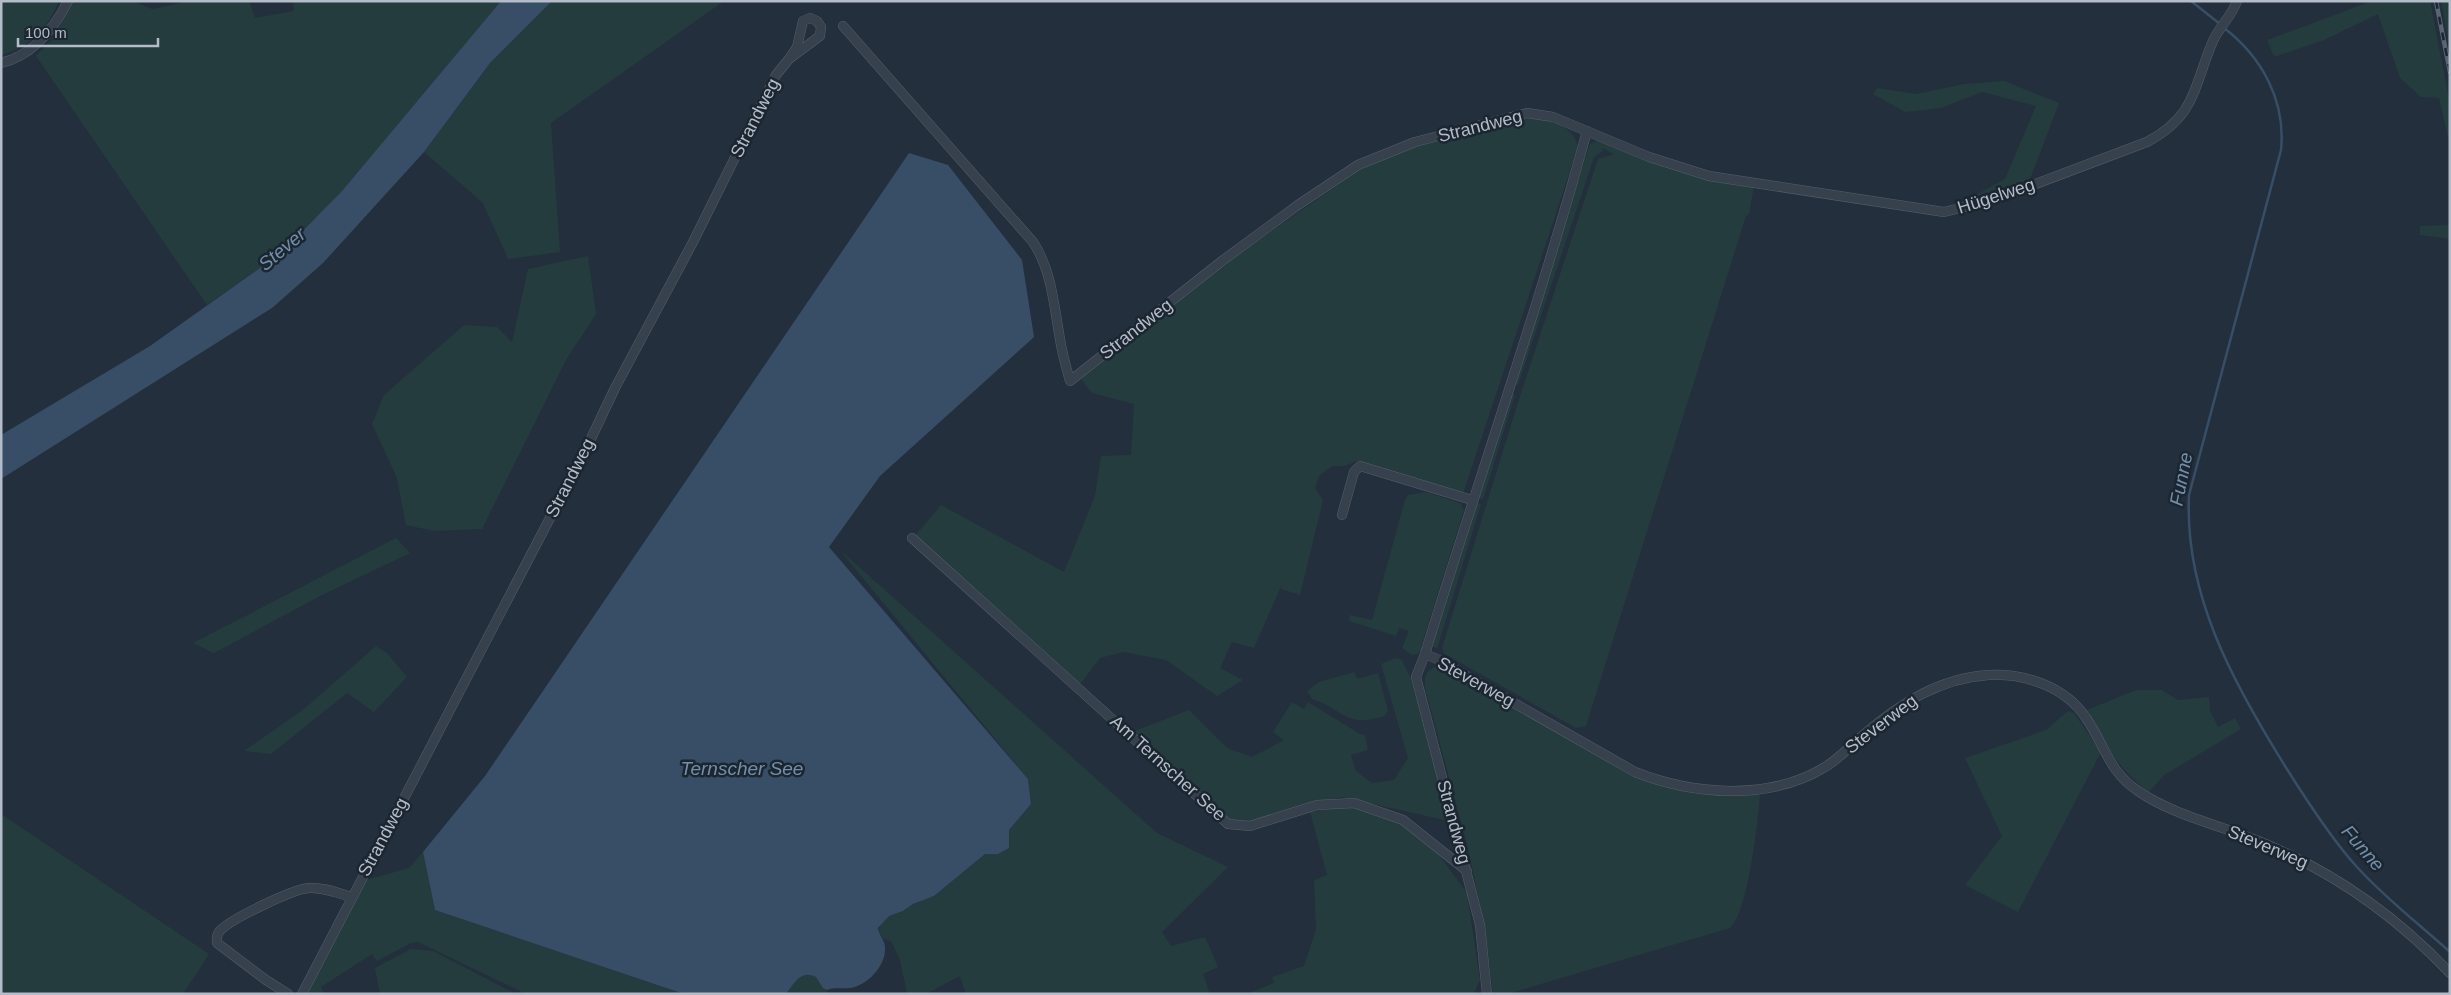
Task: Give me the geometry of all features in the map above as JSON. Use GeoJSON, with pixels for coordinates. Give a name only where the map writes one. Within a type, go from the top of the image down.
{"type":"FeatureCollection","features":[{"type":"Feature","properties":{"kind":"street"},"geometry":{"type":"LineString","coordinates":[[1,63],[27,51],[43,39],[57,24],[68,1]]}},
{"type":"Feature","properties":{"kind":"street","name":"Hügelweg"},"geometry":{"type":"LineString","coordinates":[[1587,131],[1649,157],[1709,176],[1944,212],[1993,200],[2147,142],[2166,132],[2189,105],[2212,43],[2237,1]]}},
{"type":"Feature","properties":{"kind":"street","name":"Strandweg"},"geometry":{"type":"LineString","coordinates":[[302,994],[615,388],[694,242],[776,75],[790,59],[797,47],[803,21],[810,18],[817,21],[821,27],[820,36],[790,59]]}},
{"type":"Feature","properties":{"kind":"street","name":"Strandweg"},"geometry":{"type":"LineString","coordinates":[[843,26],[1034,242],[1046,265],[1070,380],[1222,261],[1298,205],[1358,165],[1415,142],[1526,113],[1553,117],[1587,131],[1566,207],[1472,500],[1425,654],[1416,677],[1480,925],[1487,994]]}},
{"type":"Feature","properties":{"kind":"street"},"geometry":{"type":"LineString","coordinates":[[1342,515],[1354,472],[1360,466],[1472,500]]}},
{"type":"Feature","properties":{"kind":"street","name":"Am Ternscher See"},"geometry":{"type":"LineString","coordinates":[[912,538],[1228,824],[1250,826],[1318,805],[1354,803],[1403,820],[1467,872]]}},
{"type":"Feature","properties":{"kind":"street","name":"Steverweg"},"geometry":{"type":"LineString","coordinates":[[1425,654],[1437,658],[1635,772],[1669,784],[1720,790],[1772,788],[1816,772],[1826,767],[1900,706],[1944,684],[1989,675],[2027,678],[2050,688],[2073,703],[2086,717],[2117,774],[2140,793],[2177,810],[2298,857],[2332,877],[2381,911],[2450,973]]}},
{"type":"Feature","properties":{"kind":"street","name":"Strandweg"},"geometry":{"type":"LineString","coordinates":[[288,994],[217,943],[217,936],[220,931],[239,918],[294,891],[320,888],[351,897]]}},
{"type":"Feature","properties":{"kind":"green space"},"geometry":{"type":"Polygon","coordinates":[[[1,1],[59,1],[49,20],[37,36],[21,47],[1,55],[1,1]]]}},
{"type":"Feature","properties":{"kind":"green space"},"geometry":{"type":"Polygon","coordinates":[[[73,1],[132,1],[152,9],[190,1],[249,1],[255,18],[294,11],[293,1],[501,1],[342,191],[281,253],[207,305],[36,56],[53,39],[73,1]]]}},
{"type":"Feature","properties":{"kind":"green space"},"geometry":{"type":"Polygon","coordinates":[[[552,1],[724,1],[551,123],[560,252],[508,259],[483,203],[424,152],[490,63],[552,1]]]}},
{"type":"Feature","properties":{"kind":"green space"},"geometry":{"type":"Polygon","coordinates":[[[2372,1],[2430,1],[2450,104],[2450,146],[2439,98],[2421,97],[2400,78],[2378,14],[2324,40],[2274,57],[2267,40],[2372,1]]]}},
{"type":"Feature","properties":{"kind":"green space"},"geometry":{"type":"Polygon","coordinates":[[[2441,1],[2450,1],[2450,48],[2441,1]]]}},
{"type":"Feature","properties":{"kind":"green space"},"geometry":{"type":"Polygon","coordinates":[[[2004,81],[2059,103],[2030,179],[1954,207],[2005,179],[2036,106],[1982,92],[1941,108],[1905,112],[1873,94],[1877,88],[1916,94],[1964,84],[2004,81]]]}},
{"type":"Feature","properties":{"kind":"green space"},"geometry":{"type":"Polygon","coordinates":[[[1529,117],[1552,122],[1566,128],[1576,139],[1578,147],[1463,494],[1357,461],[1344,466],[1332,466],[1319,476],[1315,488],[1323,500],[1300,595],[1281,589],[1282,584],[1254,648],[1232,642],[1220,668],[1243,680],[1217,696],[1166,660],[1123,652],[1100,658],[1078,687],[913,538],[941,505],[1064,572],[1095,496],[1101,456],[1131,455],[1134,404],[1092,393],[1081,379],[1246,249],[1358,171],[1399,151],[1529,117]]]}},
{"type":"Feature","properties":{"kind":"green space"},"geometry":{"type":"Polygon","coordinates":[[[1599,140],[1754,186],[1749,214],[1746,216],[1586,726],[1576,728],[1445,654],[1442,648],[1520,396],[1598,159],[1614,154],[1602,148],[1603,151],[1594,157],[1518,385],[1512,384],[1590,144],[1599,140]]]}},
{"type":"Feature","properties":{"kind":"green space"},"geometry":{"type":"Polygon","coordinates":[[[2450,225],[2450,239],[2420,235],[2420,226],[2450,225]]]}},
{"type":"Feature","properties":{"kind":"green space"},"geometry":{"type":"Polygon","coordinates":[[[588,256],[596,314],[566,360],[482,529],[434,531],[406,525],[397,478],[372,424],[384,395],[464,325],[497,327],[512,342],[528,269],[588,256]]]}},
{"type":"Feature","properties":{"kind":"green space"},"geometry":{"type":"Polygon","coordinates":[[[1508,394],[1515,395],[1483,499],[1476,498],[1508,394]]]}},
{"type":"Feature","properties":{"kind":"green space"},"geometry":{"type":"Polygon","coordinates":[[[1426,492],[1460,503],[1464,510],[1421,647],[1422,649],[1418,654],[1412,655],[1402,648],[1409,631],[1399,628],[1396,636],[1349,621],[1350,615],[1372,620],[1405,500],[1408,495],[1426,492]]]}},
{"type":"Feature","properties":{"kind":"green space"},"geometry":{"type":"Polygon","coordinates":[[[1474,502],[1481,504],[1437,649],[1433,646],[1433,637],[1474,502]]]}},
{"type":"Feature","properties":{"kind":"green space"},"geometry":{"type":"Polygon","coordinates":[[[396,538],[410,553],[320,596],[214,653],[193,643],[396,538]]]}},
{"type":"Feature","properties":{"kind":"green space"},"geometry":{"type":"Polygon","coordinates":[[[839,549],[1157,833],[1228,867],[1162,932],[1171,946],[1205,937],[1218,967],[1203,974],[1210,994],[966,994],[960,976],[926,994],[907,994],[900,960],[891,941],[883,939],[879,932],[880,924],[889,916],[934,896],[985,854],[998,854],[1009,830],[1031,804],[1028,779],[839,549]]]}},
{"type":"Feature","properties":{"kind":"green space"},"geometry":{"type":"Polygon","coordinates":[[[376,646],[387,653],[407,677],[374,712],[347,693],[271,754],[244,751],[304,709],[376,646]]]}},
{"type":"Feature","properties":{"kind":"green space"},"geometry":{"type":"Polygon","coordinates":[[[1395,658],[1402,660],[1411,679],[1449,821],[1342,797],[1249,824],[1228,824],[1132,732],[1189,710],[1227,748],[1252,757],[1284,740],[1273,732],[1292,702],[1304,709],[1308,702],[1360,734],[1365,735],[1368,750],[1351,755],[1356,771],[1372,783],[1394,780],[1408,758],[1381,664],[1395,658]]]}},
{"type":"Feature","properties":{"kind":"green space"},"geometry":{"type":"Polygon","coordinates":[[[1439,665],[1635,777],[1682,790],[1760,795],[1747,886],[1742,905],[1730,928],[1507,994],[1493,994],[1485,929],[1468,848],[1425,688],[1427,674],[1431,669],[1439,665]]]}},
{"type":"Feature","properties":{"kind":"green space"},"geometry":{"type":"Polygon","coordinates":[[[1354,672],[1357,679],[1378,673],[1388,710],[1385,716],[1372,719],[1353,719],[1312,699],[1307,691],[1319,682],[1354,672]]]}},
{"type":"Feature","properties":{"kind":"green space"},"geometry":{"type":"Polygon","coordinates":[[[2136,690],[2162,690],[2178,700],[2209,697],[2210,711],[2218,727],[2235,718],[2241,729],[2164,775],[2149,792],[2128,774],[2113,755],[2087,710],[2136,690]]]}},
{"type":"Feature","properties":{"kind":"green space"},"geometry":{"type":"Polygon","coordinates":[[[2068,711],[2074,713],[2101,752],[2018,912],[1965,885],[2002,836],[1965,758],[2046,730],[2068,711]]]}},
{"type":"Feature","properties":{"kind":"green space"},"geometry":{"type":"Polygon","coordinates":[[[1349,806],[1399,821],[1439,855],[1467,893],[1480,980],[1474,993],[1247,994],[1274,983],[1272,977],[1304,966],[1316,929],[1314,880],[1327,875],[1310,812],[1349,806]]]}},
{"type":"Feature","properties":{"kind":"green space"},"geometry":{"type":"Polygon","coordinates":[[[1,814],[209,954],[183,994],[1,994],[1,814]]]}},
{"type":"Feature","properties":{"kind":"green space"},"geometry":{"type":"Polygon","coordinates":[[[423,852],[435,910],[684,994],[526,994],[418,942],[411,943],[377,961],[372,954],[321,987],[323,993],[304,994],[363,881],[409,868],[423,852]]]}},
{"type":"Feature","properties":{"kind":"green space"},"geometry":{"type":"Polygon","coordinates":[[[411,949],[433,951],[516,994],[380,994],[375,968],[411,949]]]}},
{"type":"Feature","properties":{"kind":"green space"},"geometry":{"type":"Polygon","coordinates":[[[802,975],[816,977],[829,994],[786,994],[798,977],[802,975]]]}},
{"type":"Feature","properties":{"kind":"water"},"geometry":{"type":"Polygon","coordinates":[[[501,1],[552,1],[490,63],[424,152],[323,263],[272,308],[1,479],[1,435],[150,346],[281,253],[342,191],[501,1]]]}},
{"type":"Feature","properties":{"kind":"water","name":"Ternscher See"},"geometry":{"type":"Polygon","coordinates":[[[909,153],[948,165],[1022,260],[1034,337],[880,476],[829,547],[1028,779],[1031,804],[1009,830],[1009,848],[998,854],[985,854],[934,896],[889,916],[878,928],[885,947],[882,962],[869,979],[850,988],[827,990],[823,988],[816,977],[806,975],[798,978],[786,994],[684,994],[435,910],[423,852],[485,776],[909,153]]]}},
{"type":"Feature","properties":{"kind":"waterway","name":"Funne"},"geometry":{"type":"LineString","coordinates":[[2191,1],[2220,24]]}},
{"type":"Feature","properties":{"kind":"waterway","name":"Funne"},"geometry":{"type":"LineString","coordinates":[[2224,28],[2250,52],[2269,82],[2280,114],[2282,132],[2281,150],[2189,495],[2190,532],[2195,568],[2204,603],[2231,671],[2266,735],[2310,805],[2338,844],[2368,878],[2450,952]]}},
{"type":"Feature","properties":{"kind":"railway"},"geometry":{"type":"LineString","coordinates":[[2436,1],[2450,72]]}},
{"type":"Feature","properties":{"kind":"water label","name":"Stever"},"geometry":{"type":"Point","coordinates":[282,249]}}]}
